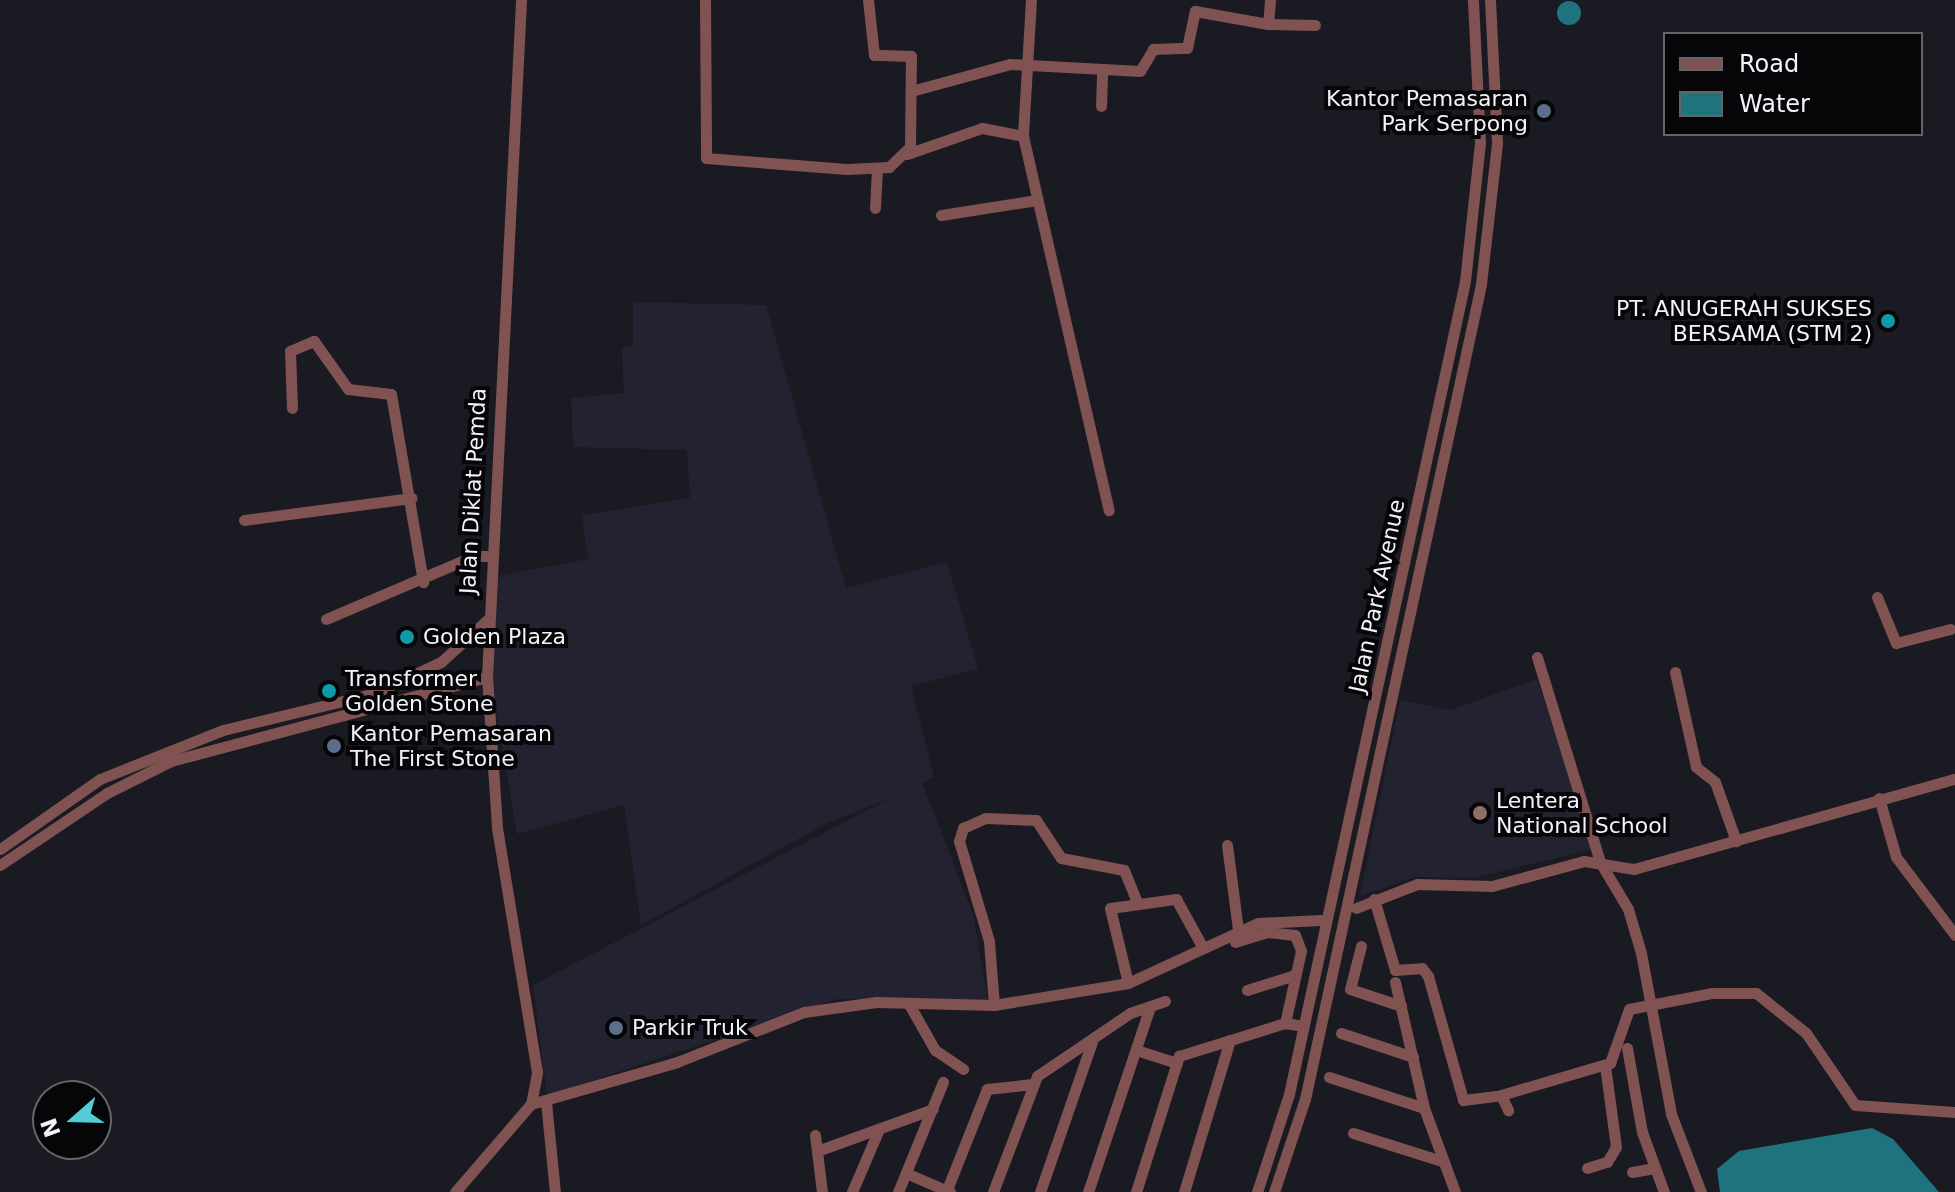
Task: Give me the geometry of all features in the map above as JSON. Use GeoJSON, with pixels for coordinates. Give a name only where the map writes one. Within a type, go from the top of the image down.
{"type":"FeatureCollection","features":[{"type":"Feature","properties":{"kind":"street","name":"Jalan Diklat Pemda"},"geometry":{"type":"LineString","coordinates":[[521,0],[490,556],[487,677],[497,827],[537,1072],[531,1104]]}},
{"type":"Feature","properties":{"kind":"street"},"geometry":{"type":"LineString","coordinates":[[705,0],[706,158],[877,168],[907,154],[982,128],[1023,136]]}},
{"type":"Feature","properties":{"kind":"street"},"geometry":{"type":"LineString","coordinates":[[868,0],[874,55],[911,56],[915,90],[907,154]]}},
{"type":"Feature","properties":{"kind":"street"},"geometry":{"type":"LineString","coordinates":[[1031,0],[1030,67],[1023,136],[1109,510]]}},
{"type":"Feature","properties":{"kind":"street"},"geometry":{"type":"LineString","coordinates":[[1268,24],[1270,0]]}},
{"type":"Feature","properties":{"kind":"street","name":"Jalan Park Avenue"},"geometry":{"type":"LineString","coordinates":[[1257,1192],[1289,1094],[1465,281],[1480,165],[1473,0]]}},
{"type":"Feature","properties":{"kind":"street","name":"Jalan Park Avenue"},"geometry":{"type":"LineString","coordinates":[[1274,1192],[1305,1099],[1481,284],[1496,182],[1490,0]]}},
{"type":"Feature","properties":{"kind":"street"},"geometry":{"type":"LineString","coordinates":[[915,90],[963,81],[985,67],[1102,73],[1140,71],[1153,49],[1187,48],[1195,11],[1268,24],[1315,25]]}},
{"type":"Feature","properties":{"kind":"street"},"geometry":{"type":"LineString","coordinates":[[1474,15],[1491,14]]}},
{"type":"Feature","properties":{"kind":"street"},"geometry":{"type":"LineString","coordinates":[[1101,106],[1102,73]]}},
{"type":"Feature","properties":{"kind":"street"},"geometry":{"type":"LineString","coordinates":[[1480,165],[1496,166]]}},
{"type":"Feature","properties":{"kind":"street"},"geometry":{"type":"LineString","coordinates":[[875,208],[877,168]]}},
{"type":"Feature","properties":{"kind":"street"},"geometry":{"type":"LineString","coordinates":[[1479,183],[1496,182]]}},
{"type":"Feature","properties":{"kind":"street"},"geometry":{"type":"LineString","coordinates":[[941,215],[1037,200]]}},
{"type":"Feature","properties":{"kind":"street"},"geometry":{"type":"LineString","coordinates":[[292,408],[290,351],[314,341],[348,389],[391,394],[412,498],[423,582]]}},
{"type":"Feature","properties":{"kind":"street"},"geometry":{"type":"LineString","coordinates":[[244,520],[412,498]]}},
{"type":"Feature","properties":{"kind":"street"},"geometry":{"type":"LineString","coordinates":[[326,619],[423,582],[474,556],[490,556]]}},
{"type":"Feature","properties":{"kind":"street"},"geometry":{"type":"LineString","coordinates":[[1877,597],[1896,643],[1953,631]]}},
{"type":"Feature","properties":{"kind":"street"},"geometry":{"type":"LineString","coordinates":[[0,849],[100,779],[223,730],[372,694],[441,662],[487,620]]}},
{"type":"Feature","properties":{"kind":"street"},"geometry":{"type":"LineString","coordinates":[[1537,657],[1600,862],[1628,909],[1653,1001],[1671,1114],[1701,1192]]}},
{"type":"Feature","properties":{"kind":"street"},"geometry":{"type":"LineString","coordinates":[[1675,672],[1696,767],[1715,782],[1736,841]]}},
{"type":"Feature","properties":{"kind":"street"},"geometry":{"type":"LineString","coordinates":[[0,865],[107,793],[171,761],[487,677]]}},
{"type":"Feature","properties":{"kind":"street"},"geometry":{"type":"LineString","coordinates":[[1356,908],[1417,884],[1470,889],[1574,862],[1600,862],[1634,869],[1955,779]]}},
{"type":"Feature","properties":{"kind":"street"},"geometry":{"type":"LineString","coordinates":[[1879,798],[1896,857],[1955,935]]}},
{"type":"Feature","properties":{"kind":"street"},"geometry":{"type":"LineString","coordinates":[[994,1005],[989,941],[959,841],[963,828],[985,818],[1036,820],[1061,858],[1124,870],[1137,902]]}},
{"type":"Feature","properties":{"kind":"street"},"geometry":{"type":"LineString","coordinates":[[1227,845],[1236,936]]}},
{"type":"Feature","properties":{"kind":"street"},"geometry":{"type":"LineString","coordinates":[[1128,983],[1108,913],[1137,902],[1176,899],[1203,948]]}},
{"type":"Feature","properties":{"kind":"street"},"geometry":{"type":"LineString","coordinates":[[1374,899],[1395,970],[1422,968],[1428,976],[1463,1100],[1501,1095],[1605,1066]]}},
{"type":"Feature","properties":{"kind":"street"},"geometry":{"type":"LineString","coordinates":[[455,1192],[531,1104],[546,1102],[804,1012],[876,1002],[910,1006],[994,1005],[1128,983],[1236,936],[1321,920]]}},
{"type":"Feature","properties":{"kind":"street"},"geometry":{"type":"LineString","coordinates":[[1236,936],[1267,932],[1295,935],[1295,975],[1285,1023]]}},
{"type":"Feature","properties":{"kind":"street"},"geometry":{"type":"LineString","coordinates":[[1361,946],[1350,989],[1401,1006]]}},
{"type":"Feature","properties":{"kind":"street"},"geometry":{"type":"LineString","coordinates":[[1247,990],[1295,975]]}},
{"type":"Feature","properties":{"kind":"street"},"geometry":{"type":"LineString","coordinates":[[1395,982],[1424,1108],[1455,1192]]}},
{"type":"Feature","properties":{"kind":"street"},"geometry":{"type":"LineString","coordinates":[[1587,1168],[1616,1151],[1605,1066],[1622,1016],[1653,1001],[1756,993],[1806,1033],[1855,1105],[1955,1112]]}},
{"type":"Feature","properties":{"kind":"street"},"geometry":{"type":"LineString","coordinates":[[906,1173],[948,1192],[987,1089],[1033,1084],[1092,1042],[1165,1001]]}},
{"type":"Feature","properties":{"kind":"street"},"geometry":{"type":"LineString","coordinates":[[910,1006],[935,1050],[963,1069]]}},
{"type":"Feature","properties":{"kind":"street"},"geometry":{"type":"LineString","coordinates":[[1088,1192],[1150,1007]]}},
{"type":"Feature","properties":{"kind":"street"},"geometry":{"type":"LineString","coordinates":[[1136,1192],[1179,1056],[1285,1023],[1304,1026]]}},
{"type":"Feature","properties":{"kind":"street"},"geometry":{"type":"LineString","coordinates":[[1341,1033],[1413,1057]]}},
{"type":"Feature","properties":{"kind":"street"},"geometry":{"type":"LineString","coordinates":[[1184,1192],[1230,1040]]}},
{"type":"Feature","properties":{"kind":"street"},"geometry":{"type":"LineString","coordinates":[[1040,1192],[1092,1042]]}},
{"type":"Feature","properties":{"kind":"street"},"geometry":{"type":"LineString","coordinates":[[1627,1048],[1655,1168],[1664,1192]]}},
{"type":"Feature","properties":{"kind":"street"},"geometry":{"type":"LineString","coordinates":[[1136,1050],[1177,1063]]}},
{"type":"Feature","properties":{"kind":"street"},"geometry":{"type":"LineString","coordinates":[[1329,1077],[1424,1108]]}},
{"type":"Feature","properties":{"kind":"street"},"geometry":{"type":"LineString","coordinates":[[898,1192],[943,1082]]}},
{"type":"Feature","properties":{"kind":"street"},"geometry":{"type":"LineString","coordinates":[[993,1192],[1033,1084]]}},
{"type":"Feature","properties":{"kind":"street"},"geometry":{"type":"LineString","coordinates":[[1289,1094],[1305,1099]]}},
{"type":"Feature","properties":{"kind":"street"},"geometry":{"type":"LineString","coordinates":[[1501,1095],[1508,1110]]}},
{"type":"Feature","properties":{"kind":"street"},"geometry":{"type":"LineString","coordinates":[[546,1102],[555,1192]]}},
{"type":"Feature","properties":{"kind":"street"},"geometry":{"type":"LineString","coordinates":[[817,1151],[933,1109]]}},
{"type":"Feature","properties":{"kind":"street"},"geometry":{"type":"LineString","coordinates":[[852,1192],[879,1129]]}},
{"type":"Feature","properties":{"kind":"street"},"geometry":{"type":"LineString","coordinates":[[1353,1133],[1442,1161]]}},
{"type":"Feature","properties":{"kind":"street"},"geometry":{"type":"LineString","coordinates":[[815,1135],[822,1192]]}},
{"type":"Feature","properties":{"kind":"street"},"geometry":{"type":"LineString","coordinates":[[1632,1172],[1655,1168]]}},
{"type":"Feature","properties":{"kind":"shaded area"},"geometry":{"type":"Polygon","coordinates":[[[633,302],[766,305],[846,588],[947,562],[978,669],[911,686],[934,777],[922,783],[973,914],[988,1001],[837,999],[547,1096],[533,985],[889,799],[829,822],[641,925],[624,805],[517,834],[489,669],[492,577],[588,559],[582,515],[690,498],[687,450],[573,447],[571,398],[624,393],[622,348],[633,346],[633,302]]]}},
{"type":"Feature","properties":{"kind":"shaded area","name":"Lentera National School"},"geometry":{"type":"Polygon","coordinates":[[[1537,679],[1594,849],[1473,878],[1415,877],[1360,896],[1400,700],[1450,710],[1537,679]]]}},
{"type":"Feature","properties":{"kind":"water"},"geometry":{"type":"Polygon","coordinates":[[[1569,1],[1578,4],[1581,13],[1578,22],[1569,25],[1560,22],[1557,13],[1560,4],[1569,1]]]}},
{"type":"Feature","properties":{"kind":"water"},"geometry":{"type":"Polygon","coordinates":[[[1872,1128],[1893,1139],[1939,1192],[1720,1192],[1717,1169],[1739,1151],[1872,1128]]]}},
{"type":"Feature","properties":{"kind":"place","name":"Kantor Pemasaran Park Serpong"},"geometry":{"type":"Point","coordinates":[1544,111]}},
{"type":"Feature","properties":{"kind":"place","name":"PT. ANUGERAH SUKSES BERSAMA (STM 2)"},"geometry":{"type":"Point","coordinates":[1888,321]}},
{"type":"Feature","properties":{"kind":"place","name":"Golden Plaza"},"geometry":{"type":"Point","coordinates":[407,637]}},
{"type":"Feature","properties":{"kind":"place","name":"Transformer Golden Stone"},"geometry":{"type":"Point","coordinates":[329,691]}},
{"type":"Feature","properties":{"kind":"place","name":"Kantor Pemasaran The First Stone"},"geometry":{"type":"Point","coordinates":[334,746]}},
{"type":"Feature","properties":{"kind":"place","name":"Lentera National School"},"geometry":{"type":"Point","coordinates":[1480,813]}},
{"type":"Feature","properties":{"kind":"place","name":"Parkir Truk"},"geometry":{"type":"Point","coordinates":[616,1028]}}]}
